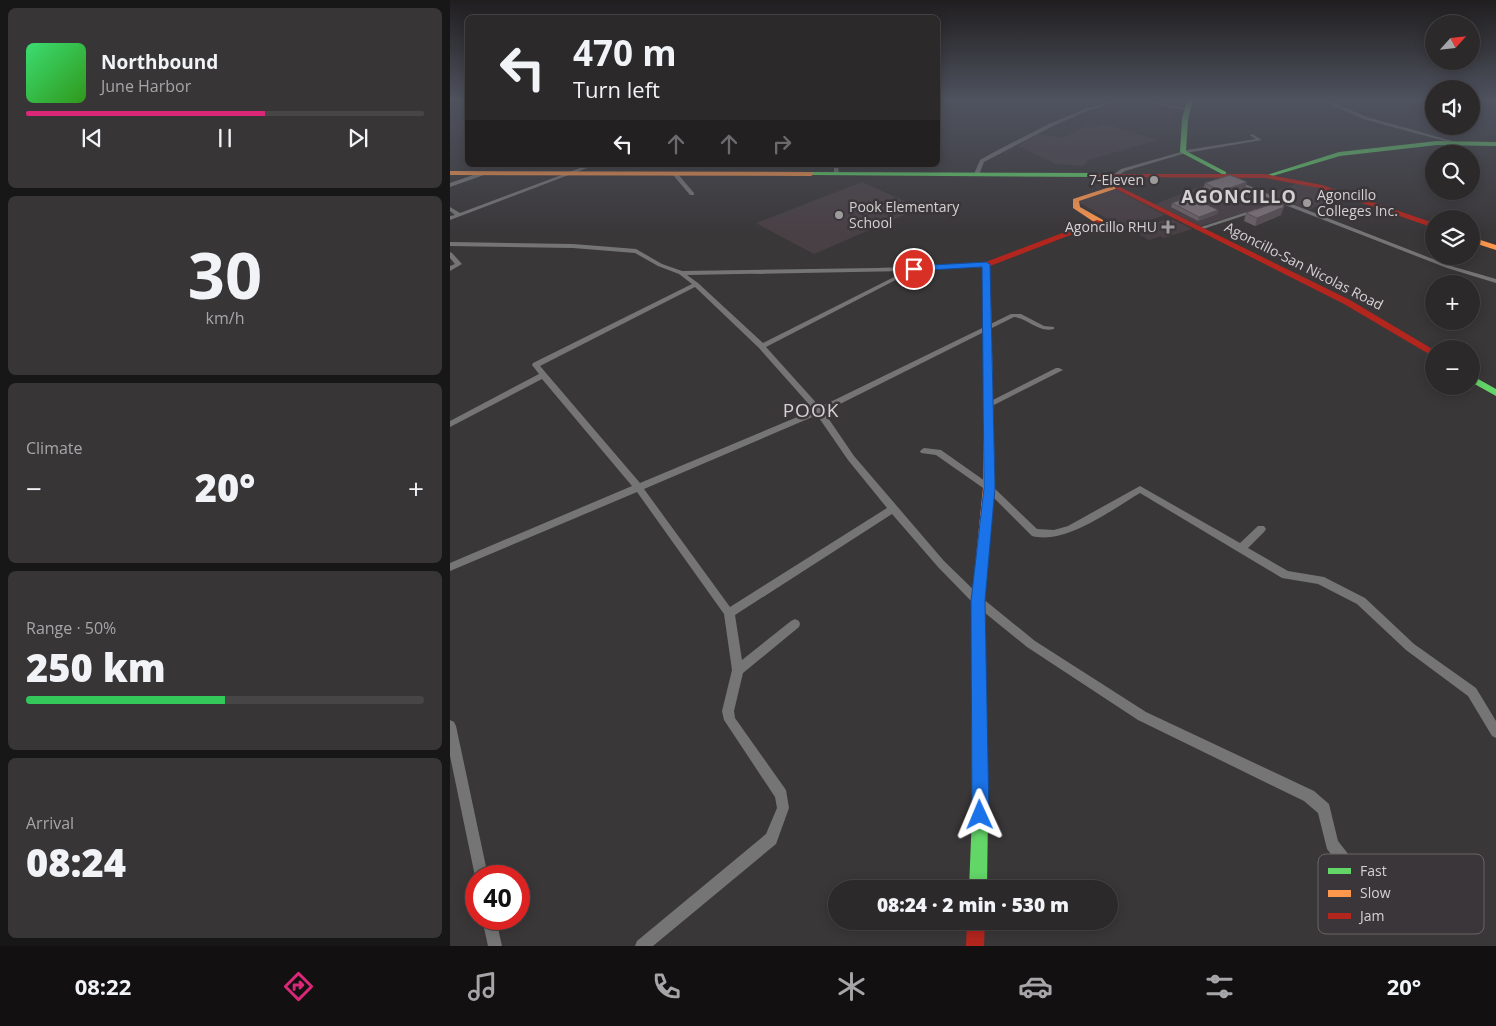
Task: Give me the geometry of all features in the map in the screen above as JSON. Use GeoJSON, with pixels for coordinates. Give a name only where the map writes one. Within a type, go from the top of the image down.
{"type":"FeatureCollection","features":[{"type":"Feature","properties":{"kind":"main road"},"geometry":{"type":"LineString","coordinates":[[1184,144],[1183,153],[1225,175]]}},
{"type":"Feature","properties":{"kind":"main road"},"geometry":{"type":"LineString","coordinates":[[1265,176],[1339,154],[1420,144]]}},
{"type":"Feature","properties":{"kind":"main road"},"geometry":{"type":"LineString","coordinates":[[450,173],[675,174],[837,169],[853,174],[976,174],[1116,181],[1225,175],[1265,176],[1320,186],[1425,223]]}},
{"type":"Feature","properties":{"kind":"main road"},"geometry":{"type":"LineString","coordinates":[[978,880],[980,815],[978,601],[989,488],[986,264],[1100,222],[1077,208],[1075,200],[1116,181]]}},
{"type":"Feature","properties":{"kind":"main road","name":"Agoncillo-San Nicolas Road"},"geometry":{"type":"LineString","coordinates":[[1116,181],[1198,229],[1347,302],[1425,349]]}},
{"type":"Feature","properties":{"kind":"main road"},"geometry":{"type":"LineString","coordinates":[[1480,242],[1496,248]]}},
{"type":"Feature","properties":{"kind":"main road"},"geometry":{"type":"LineString","coordinates":[[1480,383],[1496,393]]}},
{"type":"Feature","properties":{"kind":"main road"},"geometry":{"type":"LineString","coordinates":[[975,946],[976,930]]}},
{"type":"Feature","properties":{"kind":"street"},"geometry":{"type":"LineString","coordinates":[[976,174],[982,161],[1013,144]]}},
{"type":"Feature","properties":{"kind":"street"},"geometry":{"type":"LineString","coordinates":[[1116,181],[1123,170],[1183,153],[1235,144]]}},
{"type":"Feature","properties":{"kind":"street"},"geometry":{"type":"LineString","coordinates":[[450,218],[587,167]]}},
{"type":"Feature","properties":{"kind":"street"},"geometry":{"type":"LineString","coordinates":[[450,185],[482,174]]}},
{"type":"Feature","properties":{"kind":"street"},"geometry":{"type":"LineString","coordinates":[[675,174],[692,194]]}},
{"type":"Feature","properties":{"kind":"street"},"geometry":{"type":"LineString","coordinates":[[1225,175],[1282,202],[1449,267],[1496,281]]}},
{"type":"Feature","properties":{"kind":"street"},"geometry":{"type":"LineString","coordinates":[[1272,205],[1282,202]]}},
{"type":"Feature","properties":{"kind":"street"},"geometry":{"type":"LineString","coordinates":[[1198,229],[1263,208]]}},
{"type":"Feature","properties":{"kind":"street"},"geometry":{"type":"LineString","coordinates":[[450,209],[460,215]]}},
{"type":"Feature","properties":{"kind":"street"},"geometry":{"type":"LineString","coordinates":[[450,244],[573,246],[636,251],[660,265],[681,273],[696,284],[762,346],[818,411],[851,458],[893,509],[941,564],[978,601],[1031,644],[1142,716],[1309,796],[1324,809],[1332,844],[1340,854]]}},
{"type":"Feature","properties":{"kind":"street"},"geometry":{"type":"LineString","coordinates":[[450,254],[459,264],[450,269]]}},
{"type":"Feature","properties":{"kind":"street"},"geometry":{"type":"LineString","coordinates":[[681,273],[914,269],[986,264]]}},
{"type":"Feature","properties":{"kind":"street"},"geometry":{"type":"LineString","coordinates":[[762,346],[914,269]]}},
{"type":"Feature","properties":{"kind":"street"},"geometry":{"type":"LineString","coordinates":[[642,946],[771,839],[783,808],[781,795],[730,720],[728,711],[738,670],[729,613],[639,488],[536,365],[696,284]]}},
{"type":"Feature","properties":{"kind":"street"},"geometry":{"type":"LineString","coordinates":[[450,567],[818,411],[988,329],[1013,315],[1019,315],[1046,329],[1052,328]]}},
{"type":"Feature","properties":{"kind":"street"},"geometry":{"type":"LineString","coordinates":[[989,404],[1059,370]]}},
{"type":"Feature","properties":{"kind":"street"},"geometry":{"type":"LineString","coordinates":[[450,424],[543,375]]}},
{"type":"Feature","properties":{"kind":"street"},"geometry":{"type":"LineString","coordinates":[[924,450],[938,452],[989,488],[1019,520],[1035,533],[1054,534],[1071,528],[1140,489],[1286,575],[1320,580],[1362,601],[1410,647],[1472,692],[1496,732]]}},
{"type":"Feature","properties":{"kind":"street"},"geometry":{"type":"LineString","coordinates":[[729,613],[893,509]]}},
{"type":"Feature","properties":{"kind":"street"},"geometry":{"type":"LineString","coordinates":[[1242,548],[1261,529]]}},
{"type":"Feature","properties":{"kind":"street"},"geometry":{"type":"LineString","coordinates":[[738,670],[795,624]]}},
{"type":"Feature","properties":{"kind":"street"},"geometry":{"type":"LineString","coordinates":[[450,726],[479,865]]}},
{"type":"Feature","properties":{"kind":"street"},"geometry":{"type":"LineString","coordinates":[[491,930],[495,946]]}},
{"type":"Feature","properties":{"kind":"shaded area"},"geometry":{"type":"Polygon","coordinates":[[[1021,144],[1143,144],[1088,160],[1083,166],[1056,164],[1018,146],[1021,144]]]}},
{"type":"Feature","properties":{"kind":"shaded area"},"geometry":{"type":"Polygon","coordinates":[[[1223,178],[1278,203],[1200,226],[1155,204],[1223,178]]]}},
{"type":"Feature","properties":{"kind":"shaded area","name":"Pook Elementary School"},"geometry":{"type":"Polygon","coordinates":[[[862,182],[920,208],[814,254],[756,223],[862,182]]]}},
{"type":"Feature","properties":{"kind":"shaded area","name":"Agoncillo Colleges Inc."},"geometry":{"type":"Polygon","coordinates":[[[1298,183],[1341,195],[1308,210],[1269,194],[1298,183]]]}},
{"type":"Feature","properties":{"kind":"shaded area"},"geometry":{"type":"Polygon","coordinates":[[[1115,189],[1165,215],[1124,229],[1077,201],[1115,189]]]}},
{"type":"Feature","properties":{"kind":"shaded area","name":"Agoncillo RHU"},"geometry":{"type":"Polygon","coordinates":[[[1169,218],[1192,229],[1164,238],[1161,236],[1149,240],[1133,231],[1169,218]]]}},
{"type":"Feature","properties":{"kind":"building"},"geometry":{"type":"Polygon","coordinates":[[[1230,175],[1247,182],[1221,191],[1205,183],[1230,175]]]}},
{"type":"Feature","properties":{"kind":"building"},"geometry":{"type":"Polygon","coordinates":[[[1191,197],[1218,210],[1199,217],[1172,203],[1191,197]]]}},
{"type":"Feature","properties":{"kind":"building"},"geometry":{"type":"Polygon","coordinates":[[[1281,201],[1284,207],[1257,218],[1246,213],[1281,201]]]}},
{"type":"Feature","properties":{"kind":"traffic: fast"},"geometry":{"type":"LineString","coordinates":[[1183,144],[1183,152],[1224,173]]}},
{"type":"Feature","properties":{"kind":"traffic: fast"},"geometry":{"type":"LineString","coordinates":[[1267,176],[1339,154],[1427,144]]}},
{"type":"Feature","properties":{"kind":"traffic: fast"},"geometry":{"type":"LineString","coordinates":[[811,174],[1097,175]]}},
{"type":"Feature","properties":{"kind":"traffic: fast"},"geometry":{"type":"LineString","coordinates":[[1480,383],[1496,393]]}},
{"type":"Feature","properties":{"kind":"traffic: fast"},"geometry":{"type":"LineString","coordinates":[[978,880],[980,815],[978,601],[982,557]]}},
{"type":"Feature","properties":{"kind":"traffic: slow"},"geometry":{"type":"LineString","coordinates":[[450,173],[811,174]]}},
{"type":"Feature","properties":{"kind":"traffic: slow"},"geometry":{"type":"LineString","coordinates":[[1100,222],[1077,208],[1075,200],[1116,187]]}},
{"type":"Feature","properties":{"kind":"traffic: slow"},"geometry":{"type":"LineString","coordinates":[[1480,242],[1496,248]]}},
{"type":"Feature","properties":{"kind":"traffic: slow"},"geometry":{"type":"LineString","coordinates":[[982,557],[989,488],[987,304]]}},
{"type":"Feature","properties":{"kind":"traffic: jam"},"geometry":{"type":"LineString","coordinates":[[1097,175],[1265,176],[1320,186],[1425,223]]}},
{"type":"Feature","properties":{"kind":"traffic: jam"},"geometry":{"type":"LineString","coordinates":[[1116,175],[1114,183],[1118,188],[1347,302],[1425,349]]}},
{"type":"Feature","properties":{"kind":"traffic: jam"},"geometry":{"type":"LineString","coordinates":[[987,304],[986,265],[1100,222]]}},
{"type":"Feature","properties":{"kind":"traffic: jam"},"geometry":{"type":"LineString","coordinates":[[975,946],[976,930]]}},
{"type":"Feature","properties":{"kind":"place","name":"7-Eleven"},"geometry":{"type":"Point","coordinates":[1154,180]}},
{"type":"Feature","properties":{"kind":"place","name":"Agoncillo Colleges Inc."},"geometry":{"type":"Point","coordinates":[1307,203]}},
{"type":"Feature","properties":{"kind":"place","name":"Pook Elementary School"},"geometry":{"type":"Point","coordinates":[839,215]}},
{"type":"Feature","properties":{"kind":"place","name":"Agoncillo RHU"},"geometry":{"type":"Point","coordinates":[1168,227]}},
{"type":"Feature","properties":{"kind":"district","name":"AGONCILLO"},"geometry":{"type":"Point","coordinates":[1239,197]}},
{"type":"Feature","properties":{"kind":"district","name":"POOK"},"geometry":{"type":"Point","coordinates":[811,410]}},
{"type":"Feature","properties":{"kind":"route"},"geometry":{"type":"LineString","coordinates":[[914,269],[986,264],[989,488],[978,601],[980,815]]}}]}
